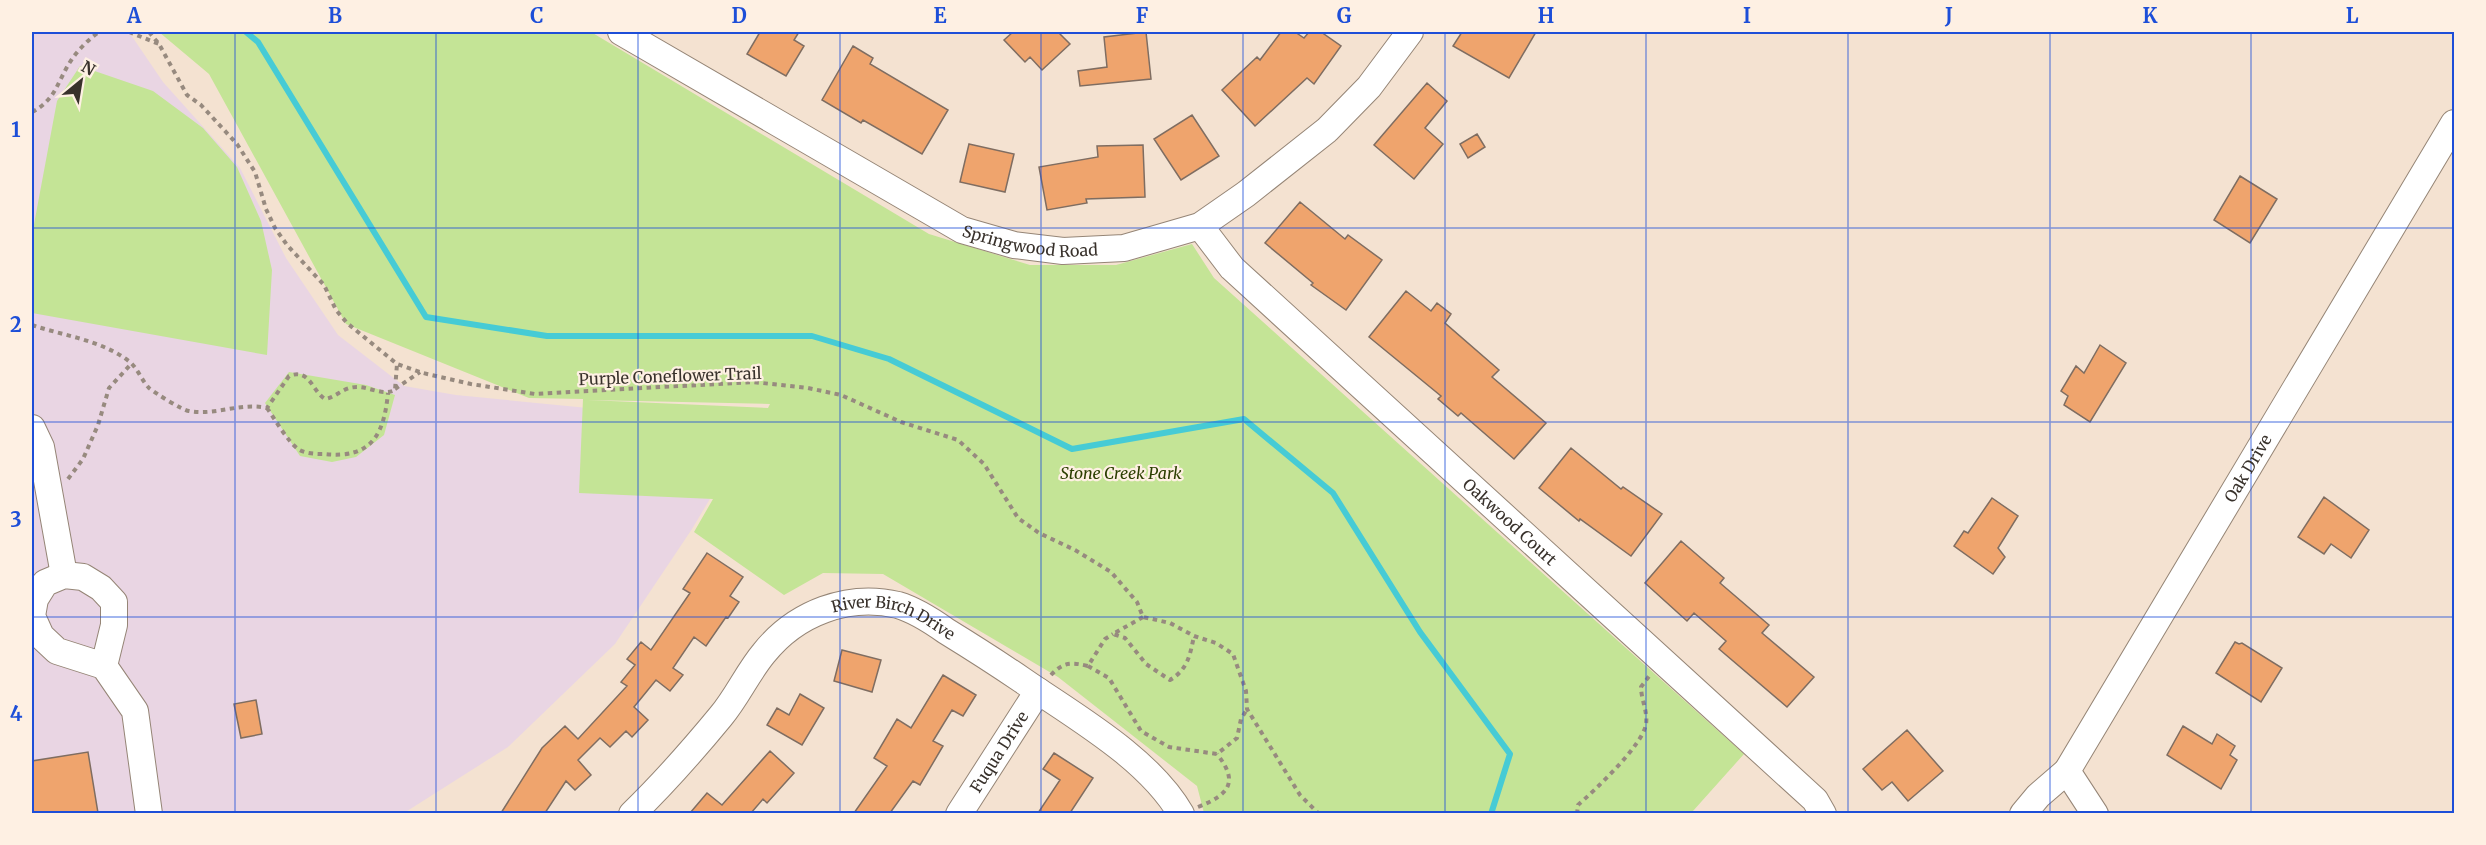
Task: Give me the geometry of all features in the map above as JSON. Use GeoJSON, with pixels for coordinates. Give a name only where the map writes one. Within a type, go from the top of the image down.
{"type":"FeatureCollection","features":[{"type":"Feature","properties":{"kind":"street","name":"Springwood Road"},"geometry":{"type":"LineString","coordinates":[[621,32],[962,230],[1014,245],[1063,251],[1124,248],[1200,226],[1246,194],[1327,130],[1369,87],[1410,32]]}},
{"type":"Feature","properties":{"kind":"street","name":"Oak Drive"},"geometry":{"type":"LineString","coordinates":[[2023,813],[2038,796],[2067,771],[2454,123]]}},
{"type":"Feature","properties":{"kind":"street","name":"Oakwood Court"},"geometry":{"type":"LineString","coordinates":[[1200,226],[1232,268],[1815,800],[1823,813]]}},
{"type":"Feature","properties":{"kind":"street"},"geometry":{"type":"LineString","coordinates":[[32,428],[41,447],[64,574]]}},
{"type":"Feature","properties":{"kind":"street"},"geometry":{"type":"LineString","coordinates":[[104,666],[114,625],[114,602],[100,588],[83,577],[64,574],[45,583],[35,599],[32,616],[41,636],[57,651],[104,666],[135,711],[149,813]]}},
{"type":"Feature","properties":{"kind":"street","name":"River Birch Drive"},"geometry":{"type":"LineString","coordinates":[[632,813],[659,787],[723,715],[765,652],[785,633],[812,613],[831,606],[867,602],[899,605],[1043,684],[1092,728],[1147,771],[1170,795],[1189,810]]}},
{"type":"Feature","properties":{"kind":"street","name":"Fuqua Drive"},"geometry":{"type":"LineString","coordinates":[[959,813],[1043,684]]}},
{"type":"Feature","properties":{"kind":"street"},"geometry":{"type":"LineString","coordinates":[[2067,771],[2095,813]]}},
{"type":"Feature","properties":{"kind":"path"},"geometry":{"type":"LineString","coordinates":[[32,112],[46,104],[71,60],[99,32]]}},
{"type":"Feature","properties":{"kind":"path"},"geometry":{"type":"LineString","coordinates":[[129,32],[159,44]]}},
{"type":"Feature","properties":{"kind":"path","name":"Purple Coneflower Trail"},"geometry":{"type":"LineString","coordinates":[[149,32],[159,44],[187,95],[221,125],[255,172],[266,209],[287,245],[324,285],[336,310],[347,323],[397,364],[471,384],[535,394],[753,382],[808,388],[841,395],[901,422],[958,440],[984,464],[1018,518],[1039,533],[1075,550],[1111,572],[1137,602],[1143,617]]}},
{"type":"Feature","properties":{"kind":"path"},"geometry":{"type":"LineString","coordinates":[[32,325],[92,342],[132,363],[150,388],[188,411],[214,411],[252,405],[267,408],[297,449],[311,453],[340,456],[361,450],[375,438],[382,428],[388,393]]}},
{"type":"Feature","properties":{"kind":"path"},"geometry":{"type":"LineString","coordinates":[[65,485],[75,467],[83,459],[98,425],[109,388],[132,363]]}},
{"type":"Feature","properties":{"kind":"path"},"geometry":{"type":"LineString","coordinates":[[395,390],[397,364]]}},
{"type":"Feature","properties":{"kind":"path"},"geometry":{"type":"LineString","coordinates":[[267,408],[289,376],[293,374],[300,374],[308,378],[325,399],[343,389],[357,387],[388,393],[420,372]]}},
{"type":"Feature","properties":{"kind":"path"},"geometry":{"type":"LineString","coordinates":[[1088,666],[1105,639],[1143,617],[1170,623],[1194,636],[1216,643],[1233,654],[1246,691],[1247,709],[1300,795],[1319,813]]}},
{"type":"Feature","properties":{"kind":"path"},"geometry":{"type":"LineString","coordinates":[[1125,626],[1125,638]]}},
{"type":"Feature","properties":{"kind":"path"},"geometry":{"type":"LineString","coordinates":[[1113,634],[1125,638],[1146,664],[1170,680],[1188,665],[1194,636]]}},
{"type":"Feature","properties":{"kind":"path"},"geometry":{"type":"LineString","coordinates":[[1043,684],[1059,666],[1070,662],[1088,666],[1109,678],[1140,731],[1169,747],[1217,754],[1224,762],[1230,779],[1225,792],[1217,799],[1189,810]]}},
{"type":"Feature","properties":{"kind":"path"},"geometry":{"type":"LineString","coordinates":[[1577,813],[1578,805],[1623,760],[1639,739],[1646,724],[1641,687],[1653,672]]}},
{"type":"Feature","properties":{"kind":"path"},"geometry":{"type":"LineString","coordinates":[[1217,754],[1237,738],[1241,719],[1247,709]]}},
{"type":"Feature","properties":{"kind":"shaded area"},"geometry":{"type":"Polygon","coordinates":[[[32,32],[129,32],[163,82],[240,168],[286,258],[338,335],[404,386],[456,395],[598,409],[763,410],[692,529],[615,644],[508,747],[404,813],[32,813],[32,32]]]}},
{"type":"Feature","properties":{"kind":"green space","name":"Stone Creek Park"},"geometry":{"type":"Polygon","coordinates":[[[159,32],[591,32],[929,234],[1030,265],[1116,265],[1192,244],[1214,278],[1744,754],[1693,813],[1204,813],[1197,786],[1058,677],[883,574],[823,573],[784,595],[694,532],[713,499],[579,493],[583,399],[529,398],[346,324],[209,74],[159,32]],[[588,400],[768,408],[770,404],[588,400]]]}},
{"type":"Feature","properties":{"kind":"green space"},"geometry":{"type":"Polygon","coordinates":[[[80,66],[153,91],[203,128],[237,167],[261,221],[272,270],[267,355],[32,313],[32,235],[57,101],[80,66]]]}},
{"type":"Feature","properties":{"kind":"green space"},"geometry":{"type":"Polygon","coordinates":[[[289,372],[366,385],[395,395],[384,435],[356,457],[332,462],[300,456],[265,403],[289,372]]]}},
{"type":"Feature","properties":{"kind":"building"},"geometry":{"type":"Polygon","coordinates":[[[760,32],[799,32],[794,40],[804,46],[786,76],[747,54],[760,32]]]}},
{"type":"Feature","properties":{"kind":"building"},"geometry":{"type":"Polygon","coordinates":[[[1013,32],[1058,32],[1070,44],[1042,70],[1030,57],[1025,62],[1004,40],[1013,32]]]}},
{"type":"Feature","properties":{"kind":"building"},"geometry":{"type":"Polygon","coordinates":[[[1146,32],[1151,79],[1080,86],[1078,71],[1107,67],[1104,37],[1146,32]]]}},
{"type":"Feature","properties":{"kind":"building"},"geometry":{"type":"Polygon","coordinates":[[[1281,32],[1295,32],[1304,38],[1309,32],[1321,32],[1341,46],[1314,84],[1307,78],[1255,126],[1222,90],[1257,57],[1260,60],[1281,32]]]}},
{"type":"Feature","properties":{"kind":"building"},"geometry":{"type":"Polygon","coordinates":[[[1462,32],[1536,32],[1509,78],[1453,46],[1462,32]]]}},
{"type":"Feature","properties":{"kind":"building"},"geometry":{"type":"Polygon","coordinates":[[[853,46],[873,58],[870,64],[948,110],[922,154],[863,120],[861,123],[822,100],[853,46]]]}},
{"type":"Feature","properties":{"kind":"building"},"geometry":{"type":"Polygon","coordinates":[[[1427,83],[1447,101],[1425,128],[1443,144],[1414,179],[1374,145],[1427,83]]]}},
{"type":"Feature","properties":{"kind":"building"},"geometry":{"type":"Polygon","coordinates":[[[1192,115],[1219,156],[1181,180],[1154,139],[1192,115]]]}},
{"type":"Feature","properties":{"kind":"building"},"geometry":{"type":"Polygon","coordinates":[[[1477,134],[1485,147],[1468,158],[1460,144],[1477,134]]]}},
{"type":"Feature","properties":{"kind":"building"},"geometry":{"type":"Polygon","coordinates":[[[969,144],[1014,154],[1005,192],[960,182],[969,144]]]}},
{"type":"Feature","properties":{"kind":"building"},"geometry":{"type":"Polygon","coordinates":[[[1143,145],[1145,197],[1086,199],[1087,203],[1047,210],[1039,167],[1098,157],[1097,146],[1143,145]]]}},
{"type":"Feature","properties":{"kind":"building"},"geometry":{"type":"Polygon","coordinates":[[[2240,176],[2277,199],[2250,243],[2214,220],[2240,176]]]}},
{"type":"Feature","properties":{"kind":"building"},"geometry":{"type":"Polygon","coordinates":[[[1300,202],[1345,239],[1348,235],[1382,260],[1346,310],[1311,285],[1313,283],[1265,243],[1300,202]]]}},
{"type":"Feature","properties":{"kind":"building"},"geometry":{"type":"Polygon","coordinates":[[[1406,291],[1431,311],[1437,303],[1451,314],[1445,323],[1499,370],[1492,377],[1546,423],[1514,459],[1461,413],[1458,416],[1438,399],[1441,396],[1369,337],[1406,291]]]}},
{"type":"Feature","properties":{"kind":"building"},"geometry":{"type":"Polygon","coordinates":[[[2100,345],[2126,363],[2090,422],[2064,405],[2068,396],[2061,391],[2076,366],[2084,373],[2100,345]]]}},
{"type":"Feature","properties":{"kind":"building"},"geometry":{"type":"Polygon","coordinates":[[[1571,448],[1621,489],[1623,487],[1662,514],[1631,556],[1580,519],[1579,521],[1539,488],[1571,448]]]}},
{"type":"Feature","properties":{"kind":"building"},"geometry":{"type":"Polygon","coordinates":[[[2324,497],[2369,530],[2351,558],[2331,544],[2324,554],[2298,537],[2324,497]]]}},
{"type":"Feature","properties":{"kind":"building"},"geometry":{"type":"Polygon","coordinates":[[[1992,498],[2018,516],[1998,548],[2005,557],[1993,574],[1954,546],[1964,531],[1968,533],[1992,498]]]}},
{"type":"Feature","properties":{"kind":"building"},"geometry":{"type":"Polygon","coordinates":[[[1681,541],[1724,578],[1720,583],[1769,625],[1762,633],[1814,677],[1787,707],[1719,649],[1726,641],[1694,613],[1687,621],[1645,583],[1681,541]]]}},
{"type":"Feature","properties":{"kind":"building"},"geometry":{"type":"Polygon","coordinates":[[[707,553],[743,577],[730,596],[739,602],[706,646],[694,637],[673,668],[683,675],[670,691],[656,680],[634,707],[648,720],[632,737],[626,731],[610,747],[600,738],[578,760],[591,775],[575,790],[566,781],[545,813],[501,813],[542,748],[565,726],[578,739],[627,686],[621,682],[635,665],[627,659],[641,642],[651,650],[690,593],[683,589],[707,553]]]}},
{"type":"Feature","properties":{"kind":"building"},"geometry":{"type":"Polygon","coordinates":[[[2235,642],[2242,643],[2282,668],[2261,702],[2216,673],[2235,642]]]}},
{"type":"Feature","properties":{"kind":"building"},"geometry":{"type":"Polygon","coordinates":[[[842,650],[881,660],[872,692],[834,681],[842,650]]]}},
{"type":"Feature","properties":{"kind":"building"},"geometry":{"type":"Polygon","coordinates":[[[943,675],[976,695],[963,716],[952,710],[933,741],[943,746],[920,785],[913,781],[890,813],[854,813],[887,766],[874,758],[897,719],[911,728],[943,675]]]}},
{"type":"Feature","properties":{"kind":"building"},"geometry":{"type":"Polygon","coordinates":[[[800,694],[824,708],[802,745],[767,725],[777,708],[789,715],[800,694]]]}},
{"type":"Feature","properties":{"kind":"building"},"geometry":{"type":"Polygon","coordinates":[[[256,700],[262,734],[241,738],[234,704],[256,700]]]}},
{"type":"Feature","properties":{"kind":"building"},"geometry":{"type":"Polygon","coordinates":[[[2183,726],[2212,744],[2217,734],[2235,746],[2230,755],[2237,760],[2221,789],[2167,755],[2183,726]]]}},
{"type":"Feature","properties":{"kind":"building"},"geometry":{"type":"Polygon","coordinates":[[[1907,730],[1943,771],[1908,801],[1892,782],[1882,790],[1863,769],[1907,730]]]}},
{"type":"Feature","properties":{"kind":"building"},"geometry":{"type":"Polygon","coordinates":[[[770,751],[794,773],[767,803],[763,799],[751,813],[690,813],[707,793],[722,805],[770,751]]]}},
{"type":"Feature","properties":{"kind":"building"},"geometry":{"type":"Polygon","coordinates":[[[88,752],[98,813],[32,813],[32,761],[88,752]]]}},
{"type":"Feature","properties":{"kind":"building"},"geometry":{"type":"Polygon","coordinates":[[[1054,753],[1093,778],[1070,813],[1038,813],[1060,780],[1043,769],[1054,753]]]}},
{"type":"Feature","properties":{"kind":"waterway"},"geometry":{"type":"LineString","coordinates":[[246,32],[258,42],[426,317],[547,336],[812,336],[889,359],[1072,449],[1244,419],[1333,493],[1420,632],[1510,754],[1491,814]]}}]}
